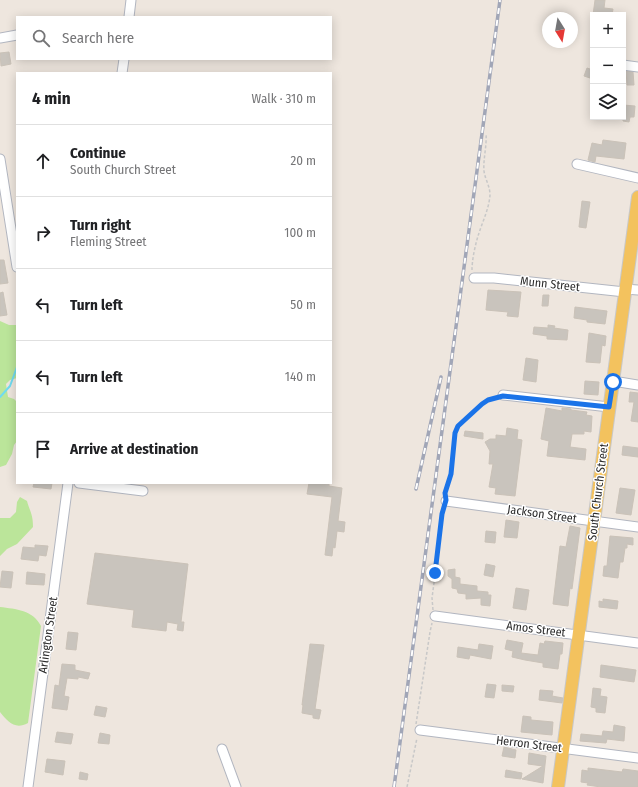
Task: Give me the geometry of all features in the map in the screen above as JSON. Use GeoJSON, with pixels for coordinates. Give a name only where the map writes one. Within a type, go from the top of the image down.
{"type":"FeatureCollection","features":[{"type":"Feature","properties":{"kind":"main road","name":"South Church Street"},"geometry":{"type":"LineString","coordinates":[[558,787],[625,290],[633,266],[638,197]]}},
{"type":"Feature","properties":{"kind":"street"},"geometry":{"type":"LineString","coordinates":[[128,16],[131,0]]}},
{"type":"Feature","properties":{"kind":"street"},"geometry":{"type":"LineString","coordinates":[[0,38],[16,35]]}},
{"type":"Feature","properties":{"kind":"street"},"geometry":{"type":"LineString","coordinates":[[122,72],[124,60]]}},
{"type":"Feature","properties":{"kind":"street"},"geometry":{"type":"LineString","coordinates":[[626,65],[638,67]]}},
{"type":"Feature","properties":{"kind":"street"},"geometry":{"type":"LineString","coordinates":[[0,159],[16,261]]}},
{"type":"Feature","properties":{"kind":"street"},"geometry":{"type":"LineString","coordinates":[[577,164],[638,178]]}},
{"type":"Feature","properties":{"kind":"street","name":"Munn Street"},"geometry":{"type":"LineString","coordinates":[[474,278],[494,278],[638,290]]}},
{"type":"Feature","properties":{"kind":"street"},"geometry":{"type":"LineString","coordinates":[[613,382],[638,385]]}},
{"type":"Feature","properties":{"kind":"street"},"geometry":{"type":"LineString","coordinates":[[503,396],[609,407]]}},
{"type":"Feature","properties":{"kind":"street","name":"Arlington Street"},"geometry":{"type":"LineString","coordinates":[[28,787],[68,484]]}},
{"type":"Feature","properties":{"kind":"street"},"geometry":{"type":"LineString","coordinates":[[87,484],[143,491]]}},
{"type":"Feature","properties":{"kind":"street","name":"Jackson Street"},"geometry":{"type":"LineString","coordinates":[[446,500],[638,527]]}},
{"type":"Feature","properties":{"kind":"street","name":"Amos Street"},"geometry":{"type":"LineString","coordinates":[[435,616],[638,643]]}},
{"type":"Feature","properties":{"kind":"street","name":"Herron Street"},"geometry":{"type":"LineString","coordinates":[[420,730],[638,758]]}},
{"type":"Feature","properties":{"kind":"street"},"geometry":{"type":"LineString","coordinates":[[222,749],[236,787]]}},
{"type":"Feature","properties":{"kind":"path"},"geometry":{"type":"LineString","coordinates":[[474,278],[472,274],[472,261],[477,238],[490,196],[490,188],[484,174],[486,134]]}},
{"type":"Feature","properties":{"kind":"path"},"geometry":{"type":"LineString","coordinates":[[408,787],[415,743],[420,730],[416,725],[430,632],[435,616],[432,598],[441,524],[446,500],[445,493],[446,486],[450,480],[454,441],[458,426],[488,400],[503,396]]}},
{"type":"Feature","properties":{"kind":"green space"},"geometry":{"type":"Polygon","coordinates":[[[0,321],[9,325],[16,325],[16,378],[10,380],[6,384],[8,397],[16,401],[16,442],[6,465],[0,467],[0,321]]]}},
{"type":"Feature","properties":{"kind":"green space"},"geometry":{"type":"Polygon","coordinates":[[[20,497],[27,501],[32,516],[33,527],[17,544],[7,549],[0,556],[0,518],[10,518],[16,512],[17,502],[20,497]]]}},
{"type":"Feature","properties":{"kind":"green space"},"geometry":{"type":"Polygon","coordinates":[[[0,607],[29,613],[41,626],[28,723],[19,726],[12,724],[0,712],[0,607]]]}},
{"type":"Feature","properties":{"kind":"building"},"geometry":{"type":"Polygon","coordinates":[[[595,0],[605,0],[604,8],[613,9],[612,12],[593,12],[595,0]]]}},
{"type":"Feature","properties":{"kind":"building"},"geometry":{"type":"Polygon","coordinates":[[[9,52],[11,64],[1,66],[0,53],[9,52]]]}},
{"type":"Feature","properties":{"kind":"building"},"geometry":{"type":"Polygon","coordinates":[[[587,68],[590,69],[590,78],[584,76],[587,68]]]}},
{"type":"Feature","properties":{"kind":"building"},"geometry":{"type":"Polygon","coordinates":[[[626,71],[633,72],[634,85],[627,85],[626,71]]]}},
{"type":"Feature","properties":{"kind":"building"},"geometry":{"type":"Polygon","coordinates":[[[626,105],[635,106],[634,117],[630,117],[629,122],[623,121],[626,120],[626,105]]]}},
{"type":"Feature","properties":{"kind":"building"},"geometry":{"type":"Polygon","coordinates":[[[603,140],[626,143],[624,159],[596,156],[595,162],[588,160],[592,143],[602,145],[603,140]]]}},
{"type":"Feature","properties":{"kind":"building"},"geometry":{"type":"Polygon","coordinates":[[[582,201],[590,202],[586,228],[579,227],[582,201]]]}},
{"type":"Feature","properties":{"kind":"building"},"geometry":{"type":"Polygon","coordinates":[[[0,260],[4,260],[8,283],[0,284],[0,260]]]}},
{"type":"Feature","properties":{"kind":"building"},"geometry":{"type":"Polygon","coordinates":[[[488,290],[521,292],[518,317],[507,316],[508,312],[486,310],[488,290]]]}},
{"type":"Feature","properties":{"kind":"building"},"geometry":{"type":"Polygon","coordinates":[[[3,292],[7,315],[0,316],[0,293],[3,292]]]}},
{"type":"Feature","properties":{"kind":"building"},"geometry":{"type":"Polygon","coordinates":[[[543,295],[549,295],[548,306],[542,306],[543,295]]]}},
{"type":"Feature","properties":{"kind":"building"},"geometry":{"type":"Polygon","coordinates":[[[575,307],[607,311],[605,324],[587,322],[587,320],[574,318],[575,307]]]}},
{"type":"Feature","properties":{"kind":"building"},"geometry":{"type":"Polygon","coordinates":[[[548,325],[555,326],[554,328],[568,330],[567,340],[547,339],[547,336],[533,334],[534,327],[548,328],[548,325]]]}},
{"type":"Feature","properties":{"kind":"building"},"geometry":{"type":"Polygon","coordinates":[[[589,333],[606,336],[605,346],[602,345],[600,363],[586,362],[589,333]]]}},
{"type":"Feature","properties":{"kind":"building"},"geometry":{"type":"Polygon","coordinates":[[[526,358],[538,360],[536,382],[523,380],[526,358]]]}},
{"type":"Feature","properties":{"kind":"building"},"geometry":{"type":"Polygon","coordinates":[[[585,381],[599,382],[598,395],[584,394],[585,381]]]}},
{"type":"Feature","properties":{"kind":"building"},"geometry":{"type":"Polygon","coordinates":[[[630,392],[638,393],[638,422],[631,421],[634,402],[629,402],[630,392]]]}},
{"type":"Feature","properties":{"kind":"building"},"geometry":{"type":"Polygon","coordinates":[[[546,408],[562,411],[562,408],[571,409],[587,412],[586,415],[592,416],[591,432],[584,431],[584,434],[572,434],[570,447],[586,449],[585,460],[547,456],[549,441],[541,439],[546,408]]]}},
{"type":"Feature","properties":{"kind":"building"},"geometry":{"type":"Polygon","coordinates":[[[507,428],[518,430],[517,439],[522,440],[515,496],[495,494],[496,488],[489,487],[493,464],[489,464],[490,451],[485,442],[490,439],[496,439],[496,435],[506,436],[507,428]]]}},
{"type":"Feature","properties":{"kind":"building"},"geometry":{"type":"Polygon","coordinates":[[[465,431],[483,433],[483,439],[464,436],[465,431]]]}},
{"type":"Feature","properties":{"kind":"building"},"geometry":{"type":"Polygon","coordinates":[[[623,446],[638,448],[638,457],[622,455],[623,446]]]}},
{"type":"Feature","properties":{"kind":"building"},"geometry":{"type":"Polygon","coordinates":[[[34,484],[52,484],[51,489],[33,487],[34,484]]]}},
{"type":"Feature","properties":{"kind":"building"},"geometry":{"type":"Polygon","coordinates":[[[309,484],[329,484],[329,486],[342,488],[338,521],[345,522],[344,532],[337,531],[335,548],[333,547],[332,556],[325,555],[332,497],[307,494],[309,484]]]}},
{"type":"Feature","properties":{"kind":"building"},"geometry":{"type":"Polygon","coordinates":[[[620,488],[635,490],[631,515],[616,513],[620,488]]]}},
{"type":"Feature","properties":{"kind":"building"},"geometry":{"type":"Polygon","coordinates":[[[506,520],[519,522],[517,538],[504,537],[506,520]]]}},
{"type":"Feature","properties":{"kind":"building"},"geometry":{"type":"Polygon","coordinates":[[[570,526],[580,528],[572,589],[570,588],[568,606],[553,604],[560,546],[566,547],[570,526]]]}},
{"type":"Feature","properties":{"kind":"building"},"geometry":{"type":"Polygon","coordinates":[[[486,531],[496,532],[495,543],[485,542],[486,531]]]}},
{"type":"Feature","properties":{"kind":"building"},"geometry":{"type":"Polygon","coordinates":[[[610,536],[633,538],[633,545],[627,544],[627,548],[625,548],[623,562],[620,562],[618,578],[603,576],[604,566],[607,566],[610,536]]]}},
{"type":"Feature","properties":{"kind":"building"},"geometry":{"type":"Polygon","coordinates":[[[35,545],[48,546],[46,556],[39,555],[38,561],[21,559],[23,547],[35,548],[35,545]]]}},
{"type":"Feature","properties":{"kind":"building"},"geometry":{"type":"Polygon","coordinates":[[[95,553],[188,564],[181,622],[184,622],[183,631],[177,630],[178,624],[167,622],[166,631],[132,627],[134,610],[87,604],[95,553]]]}},
{"type":"Feature","properties":{"kind":"building"},"geometry":{"type":"Polygon","coordinates":[[[486,564],[495,566],[493,577],[484,575],[486,564]]]}},
{"type":"Feature","properties":{"kind":"building"},"geometry":{"type":"Polygon","coordinates":[[[455,569],[455,577],[460,578],[460,584],[477,586],[477,591],[488,592],[488,595],[491,595],[490,606],[481,605],[481,598],[466,599],[466,594],[458,593],[457,589],[452,588],[452,579],[448,576],[448,570],[455,569]]]}},
{"type":"Feature","properties":{"kind":"building"},"geometry":{"type":"Polygon","coordinates":[[[2,571],[13,572],[11,588],[0,587],[2,571]]]}},
{"type":"Feature","properties":{"kind":"building"},"geometry":{"type":"Polygon","coordinates":[[[27,572],[45,574],[44,585],[26,584],[27,572]]]}},
{"type":"Feature","properties":{"kind":"building"},"geometry":{"type":"Polygon","coordinates":[[[516,588],[529,590],[526,610],[513,608],[516,588]]]}},
{"type":"Feature","properties":{"kind":"building"},"geometry":{"type":"Polygon","coordinates":[[[603,599],[618,601],[617,609],[599,607],[599,601],[603,602],[603,599]]]}},
{"type":"Feature","properties":{"kind":"building"},"geometry":{"type":"Polygon","coordinates":[[[68,632],[78,633],[76,650],[66,649],[68,632]]]}},
{"type":"Feature","properties":{"kind":"building"},"geometry":{"type":"Polygon","coordinates":[[[507,640],[523,643],[521,653],[538,655],[540,643],[544,644],[545,641],[563,643],[558,669],[543,667],[543,663],[512,657],[513,651],[505,649],[507,640]]]}},
{"type":"Feature","properties":{"kind":"building"},"geometry":{"type":"Polygon","coordinates":[[[310,644],[324,645],[315,709],[321,710],[319,719],[313,718],[313,715],[302,713],[310,644]]]}},
{"type":"Feature","properties":{"kind":"building"},"geometry":{"type":"Polygon","coordinates":[[[479,644],[493,646],[491,659],[470,655],[469,659],[457,657],[458,647],[478,650],[479,644]]]}},
{"type":"Feature","properties":{"kind":"building"},"geometry":{"type":"Polygon","coordinates":[[[62,664],[75,665],[75,670],[90,673],[88,679],[78,677],[78,679],[67,678],[64,696],[69,697],[67,710],[52,708],[55,685],[59,686],[62,664]]]}},
{"type":"Feature","properties":{"kind":"building"},"geometry":{"type":"Polygon","coordinates":[[[601,665],[636,670],[634,682],[600,677],[601,665]]]}},
{"type":"Feature","properties":{"kind":"building"},"geometry":{"type":"Polygon","coordinates":[[[487,684],[496,685],[494,698],[485,697],[487,684]]]}},
{"type":"Feature","properties":{"kind":"building"},"geometry":{"type":"Polygon","coordinates":[[[502,685],[514,686],[513,692],[502,691],[502,685]]]}},
{"type":"Feature","properties":{"kind":"building"},"geometry":{"type":"Polygon","coordinates":[[[593,688],[601,689],[600,696],[607,697],[605,713],[596,712],[596,708],[591,707],[593,688]]]}},
{"type":"Feature","properties":{"kind":"building"},"geometry":{"type":"Polygon","coordinates":[[[540,690],[553,691],[552,696],[563,698],[562,703],[539,700],[540,690]]]}},
{"type":"Feature","properties":{"kind":"building"},"geometry":{"type":"Polygon","coordinates":[[[96,706],[107,708],[105,717],[94,715],[96,706]]]}},
{"type":"Feature","properties":{"kind":"building"},"geometry":{"type":"Polygon","coordinates":[[[523,716],[531,717],[531,720],[553,722],[552,735],[521,732],[523,716]]]}},
{"type":"Feature","properties":{"kind":"building"},"geometry":{"type":"Polygon","coordinates":[[[614,725],[625,727],[624,741],[607,739],[606,743],[580,741],[581,734],[602,736],[603,731],[613,732],[614,725]]]}},
{"type":"Feature","properties":{"kind":"building"},"geometry":{"type":"Polygon","coordinates":[[[57,732],[73,734],[71,744],[55,742],[57,732]]]}},
{"type":"Feature","properties":{"kind":"building"},"geometry":{"type":"Polygon","coordinates":[[[100,733],[110,735],[109,744],[98,743],[100,733]]]}},
{"type":"Feature","properties":{"kind":"building"},"geometry":{"type":"Polygon","coordinates":[[[504,747],[516,750],[515,758],[502,756],[504,747]]]}},
{"type":"Feature","properties":{"kind":"building"},"geometry":{"type":"Polygon","coordinates":[[[529,753],[546,756],[543,783],[522,779],[543,766],[528,764],[529,753]]]}},
{"type":"Feature","properties":{"kind":"building"},"geometry":{"type":"Polygon","coordinates":[[[47,759],[65,761],[63,775],[45,772],[47,759]]]}},
{"type":"Feature","properties":{"kind":"building"},"geometry":{"type":"Polygon","coordinates":[[[588,768],[622,772],[623,769],[638,771],[638,787],[601,787],[587,785],[588,783],[581,782],[582,770],[588,771],[588,768]]]}},
{"type":"Feature","properties":{"kind":"building"},"geometry":{"type":"Polygon","coordinates":[[[506,770],[522,773],[521,779],[505,777],[506,770]]]}},
{"type":"Feature","properties":{"kind":"building"},"geometry":{"type":"Polygon","coordinates":[[[80,772],[88,774],[87,780],[79,779],[80,772]]]}},
{"type":"Feature","properties":{"kind":"waterway"},"geometry":{"type":"LineString","coordinates":[[0,397],[10,386],[16,370]]}},
{"type":"Feature","properties":{"kind":"railway"},"geometry":{"type":"LineString","coordinates":[[394,787],[500,0]]}},
{"type":"Feature","properties":{"kind":"railway"},"geometry":{"type":"LineString","coordinates":[[416,489],[441,377]]}},
{"type":"Feature","properties":{"kind":"route"},"geometry":{"type":"LineString","coordinates":[[435,573],[442,514],[446,500],[446,486],[450,480],[452,453],[455,433],[458,426],[488,400],[503,396],[609,407],[613,382]]}}]}
